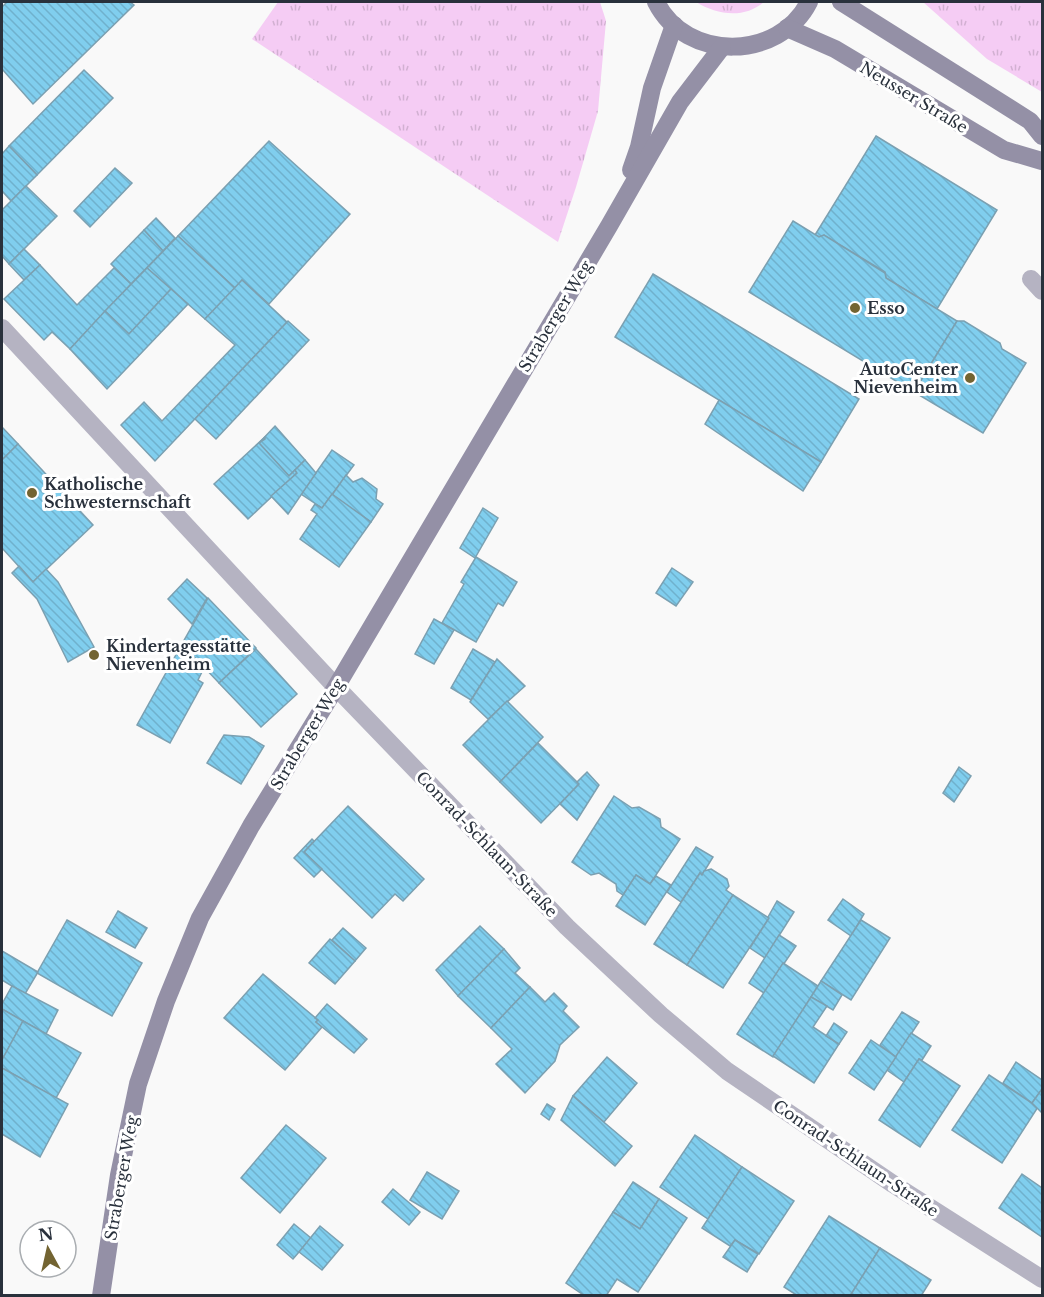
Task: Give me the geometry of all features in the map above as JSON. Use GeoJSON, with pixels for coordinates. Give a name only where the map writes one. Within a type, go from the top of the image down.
{"type":"FeatureCollection","features":[{"type":"Feature","properties":{"kind":"street"},"geometry":{"type":"LineString","coordinates":[[656,2],[674,25],[688,35],[722,47],[747,46],[769,39],[787,28],[809,2]]}},
{"type":"Feature","properties":{"kind":"street"},"geometry":{"type":"LineString","coordinates":[[841,2],[1030,122],[1042,136]]}},
{"type":"Feature","properties":{"kind":"street","name":"Straberger Weg"},"geometry":{"type":"LineString","coordinates":[[616,214],[639,147],[652,88],[674,25]]}},
{"type":"Feature","properties":{"kind":"street","name":"Neusser Straße"},"geometry":{"type":"LineString","coordinates":[[787,28],[835,49],[1004,150],[1042,161]]}},
{"type":"Feature","properties":{"kind":"street","name":"Straberger Weg"},"geometry":{"type":"LineString","coordinates":[[101,1296],[119,1175],[138,1084],[166,1001],[200,918],[251,826],[336,687],[680,102],[722,47]]}},
{"type":"Feature","properties":{"kind":"street","name":"Conrad-Schlaun-Straße"},"geometry":{"type":"LineString","coordinates":[[2,328],[336,687],[567,927],[661,1015],[728,1071],[893,1184],[1042,1279]]}},
{"type":"Feature","properties":{"kind":"green space"},"geometry":{"type":"Polygon","coordinates":[[[278,2],[600,2],[606,21],[598,111],[558,242],[252,39],[278,2]]]}},
{"type":"Feature","properties":{"kind":"green space"},"geometry":{"type":"Polygon","coordinates":[[[696,2],[764,2],[748,11],[730,13],[713,10],[696,2]]]}},
{"type":"Feature","properties":{"kind":"green space"},"geometry":{"type":"Polygon","coordinates":[[[923,2],[1042,2],[1042,92],[987,59],[923,2]]]}},
{"type":"Feature","properties":{"kind":"building"},"geometry":{"type":"Polygon","coordinates":[[[7,2],[130,2],[134,5],[33,104],[2,69],[2,7],[7,2]]]}},
{"type":"Feature","properties":{"kind":"building"},"geometry":{"type":"Polygon","coordinates":[[[84,70],[113,98],[37,175],[9,146],[84,70]]]}},
{"type":"Feature","properties":{"kind":"building"},"geometry":{"type":"Polygon","coordinates":[[[876,136],[997,210],[937,309],[886,278],[885,272],[824,235],[819,237],[815,235],[876,136]]]}},
{"type":"Feature","properties":{"kind":"building"},"geometry":{"type":"Polygon","coordinates":[[[269,141],[350,214],[269,304],[242,280],[235,288],[178,236],[269,141]]]}},
{"type":"Feature","properties":{"kind":"building"},"geometry":{"type":"Polygon","coordinates":[[[9,146],[37,175],[11,201],[2,191],[2,154],[9,146]]]}},
{"type":"Feature","properties":{"kind":"building"},"geometry":{"type":"Polygon","coordinates":[[[115,168],[132,183],[90,227],[74,211],[115,168]]]}},
{"type":"Feature","properties":{"kind":"building"},"geometry":{"type":"Polygon","coordinates":[[[26,186],[57,216],[9,264],[2,256],[2,210],[26,186]]]}},
{"type":"Feature","properties":{"kind":"building"},"geometry":{"type":"Polygon","coordinates":[[[156,218],[175,238],[163,251],[144,230],[156,218]]]}},
{"type":"Feature","properties":{"kind":"building","name":"Esso"},"geometry":{"type":"Polygon","coordinates":[[[793,221],[819,237],[824,235],[885,273],[886,278],[957,321],[914,392],[749,292],[793,221]]]}},
{"type":"Feature","properties":{"kind":"building"},"geometry":{"type":"Polygon","coordinates":[[[144,230],[163,251],[131,284],[111,264],[144,230]]]}},
{"type":"Feature","properties":{"kind":"building"},"geometry":{"type":"Polygon","coordinates":[[[178,236],[235,288],[205,319],[147,268],[178,236]]]}},
{"type":"Feature","properties":{"kind":"building"},"geometry":{"type":"Polygon","coordinates":[[[24,249],[40,265],[24,280],[9,264],[24,249]]]}},
{"type":"Feature","properties":{"kind":"building"},"geometry":{"type":"Polygon","coordinates":[[[40,265],[77,305],[114,268],[131,284],[70,349],[52,332],[44,340],[4,299],[40,265]]]}},
{"type":"Feature","properties":{"kind":"building"},"geometry":{"type":"Polygon","coordinates":[[[147,268],[171,289],[129,334],[105,311],[147,268]]]}},
{"type":"Feature","properties":{"kind":"building"},"geometry":{"type":"Polygon","coordinates":[[[653,274],[859,399],[821,462],[615,337],[653,274]]]}},
{"type":"Feature","properties":{"kind":"building"},"geometry":{"type":"Polygon","coordinates":[[[242,280],[287,322],[155,461],[121,425],[144,402],[162,421],[235,345],[205,319],[242,280]]]}},
{"type":"Feature","properties":{"kind":"building"},"geometry":{"type":"Polygon","coordinates":[[[171,289],[188,304],[107,389],[70,349],[105,311],[129,334],[171,289]]]}},
{"type":"Feature","properties":{"kind":"building"},"geometry":{"type":"Polygon","coordinates":[[[288,321],[309,340],[216,439],[195,419],[288,321]]]}},
{"type":"Feature","properties":{"kind":"building","name":"AutoCenter Nievenheim"},"geometry":{"type":"Polygon","coordinates":[[[957,321],[964,321],[1000,343],[1002,349],[1026,363],[983,433],[914,392],[957,321]]]}},
{"type":"Feature","properties":{"kind":"building"},"geometry":{"type":"Polygon","coordinates":[[[719,400],[821,462],[803,491],[705,424],[719,400]]]}},
{"type":"Feature","properties":{"kind":"building"},"geometry":{"type":"Polygon","coordinates":[[[275,426],[305,460],[289,476],[259,443],[275,426]]]}},
{"type":"Feature","properties":{"kind":"building"},"geometry":{"type":"Polygon","coordinates":[[[2,427],[18,444],[2,460],[2,427]]]}},
{"type":"Feature","properties":{"kind":"building"},"geometry":{"type":"Polygon","coordinates":[[[265,437],[259,443],[289,476],[295,470],[297,473],[248,519],[214,484],[265,437]]]}},
{"type":"Feature","properties":{"kind":"building","name":"Katholische Schwesternschaft"},"geometry":{"type":"Polygon","coordinates":[[[18,444],[93,525],[33,582],[2,548],[2,460],[18,444]]]}},
{"type":"Feature","properties":{"kind":"building"},"geometry":{"type":"Polygon","coordinates":[[[332,450],[354,465],[322,508],[301,494],[332,450]]]}},
{"type":"Feature","properties":{"kind":"building"},"geometry":{"type":"Polygon","coordinates":[[[305,460],[316,473],[288,514],[271,496],[297,473],[295,470],[305,460]]]}},
{"type":"Feature","properties":{"kind":"building"},"geometry":{"type":"Polygon","coordinates":[[[346,475],[353,482],[362,478],[377,489],[376,499],[383,504],[371,522],[332,495],[346,475]]]}},
{"type":"Feature","properties":{"kind":"building"},"geometry":{"type":"Polygon","coordinates":[[[332,494],[371,522],[339,567],[300,539],[317,514],[311,510],[315,504],[322,508],[332,494]]]}},
{"type":"Feature","properties":{"kind":"building"},"geometry":{"type":"Polygon","coordinates":[[[483,508],[498,518],[475,558],[460,548],[483,508]]]}},
{"type":"Feature","properties":{"kind":"building"},"geometry":{"type":"Polygon","coordinates":[[[476,557],[517,582],[503,606],[498,603],[476,642],[442,623],[464,584],[461,582],[476,557]]]}},
{"type":"Feature","properties":{"kind":"building"},"geometry":{"type":"Polygon","coordinates":[[[19,566],[33,582],[46,569],[58,582],[94,647],[68,662],[37,599],[12,573],[19,566]]]}},
{"type":"Feature","properties":{"kind":"building"},"geometry":{"type":"Polygon","coordinates":[[[672,568],[693,582],[676,606],[656,593],[672,568]]]}},
{"type":"Feature","properties":{"kind":"building"},"geometry":{"type":"Polygon","coordinates":[[[187,579],[207,598],[192,624],[168,599],[187,579]]]}},
{"type":"Feature","properties":{"kind":"building"},"geometry":{"type":"Polygon","coordinates":[[[208,598],[256,648],[219,683],[182,644],[208,598]]]}},
{"type":"Feature","properties":{"kind":"building"},"geometry":{"type":"Polygon","coordinates":[[[434,619],[454,630],[434,664],[415,654],[434,619]]]}},
{"type":"Feature","properties":{"kind":"building"},"geometry":{"type":"Polygon","coordinates":[[[182,644],[204,668],[198,680],[203,683],[170,743],[137,725],[182,644]]]}},
{"type":"Feature","properties":{"kind":"building"},"geometry":{"type":"Polygon","coordinates":[[[256,649],[297,694],[261,727],[219,683],[256,649]]]}},
{"type":"Feature","properties":{"kind":"building"},"geometry":{"type":"Polygon","coordinates":[[[473,649],[495,662],[471,700],[451,688],[473,649]]]}},
{"type":"Feature","properties":{"kind":"building"},"geometry":{"type":"Polygon","coordinates":[[[497,659],[525,686],[488,719],[470,702],[497,659]]]}},
{"type":"Feature","properties":{"kind":"building"},"geometry":{"type":"Polygon","coordinates":[[[507,701],[543,737],[500,782],[463,745],[507,701]]]}},
{"type":"Feature","properties":{"kind":"building"},"geometry":{"type":"Polygon","coordinates":[[[224,735],[249,737],[264,746],[241,784],[207,763],[224,735]]]}},
{"type":"Feature","properties":{"kind":"building"},"geometry":{"type":"Polygon","coordinates":[[[538,743],[579,784],[541,823],[500,782],[538,743]]]}},
{"type":"Feature","properties":{"kind":"building"},"geometry":{"type":"Polygon","coordinates":[[[959,767],[971,776],[954,802],[943,793],[959,767]]]}},
{"type":"Feature","properties":{"kind":"building"},"geometry":{"type":"Polygon","coordinates":[[[587,772],[599,785],[577,820],[560,804],[587,772]]]}},
{"type":"Feature","properties":{"kind":"building"},"geometry":{"type":"Polygon","coordinates":[[[614,796],[632,808],[639,807],[660,819],[661,827],[680,839],[650,884],[636,875],[623,895],[617,891],[616,884],[599,873],[591,875],[572,862],[614,796]]]}},
{"type":"Feature","properties":{"kind":"building"},"geometry":{"type":"Polygon","coordinates":[[[348,806],[424,879],[403,901],[395,894],[372,918],[304,852],[348,806]]]}},
{"type":"Feature","properties":{"kind":"building"},"geometry":{"type":"Polygon","coordinates":[[[312,839],[314,841],[304,852],[322,869],[314,877],[294,858],[312,839]]]}},
{"type":"Feature","properties":{"kind":"building"},"geometry":{"type":"Polygon","coordinates":[[[696,847],[713,857],[681,902],[667,892],[696,847]]]}},
{"type":"Feature","properties":{"kind":"building"},"geometry":{"type":"Polygon","coordinates":[[[711,869],[727,879],[729,886],[726,890],[733,895],[687,965],[654,944],[700,873],[702,875],[704,871],[711,869]]]}},
{"type":"Feature","properties":{"kind":"building"},"geometry":{"type":"Polygon","coordinates":[[[636,875],[650,884],[656,876],[671,885],[645,925],[616,906],[636,875]]]}},
{"type":"Feature","properties":{"kind":"building"},"geometry":{"type":"Polygon","coordinates":[[[733,895],[769,918],[723,988],[687,965],[733,895]]]}},
{"type":"Feature","properties":{"kind":"building"},"geometry":{"type":"Polygon","coordinates":[[[843,899],[864,914],[851,936],[828,920],[843,899]]]}},
{"type":"Feature","properties":{"kind":"building"},"geometry":{"type":"Polygon","coordinates":[[[777,901],[794,912],[765,958],[750,948],[777,901]]]}},
{"type":"Feature","properties":{"kind":"building"},"geometry":{"type":"Polygon","coordinates":[[[118,911],[147,928],[135,948],[106,932],[118,911]]]}},
{"type":"Feature","properties":{"kind":"building"},"geometry":{"type":"Polygon","coordinates":[[[67,920],[142,963],[112,1016],[37,973],[67,920]]]}},
{"type":"Feature","properties":{"kind":"building"},"geometry":{"type":"Polygon","coordinates":[[[861,920],[890,938],[851,1000],[821,981],[861,920]]]}},
{"type":"Feature","properties":{"kind":"building"},"geometry":{"type":"Polygon","coordinates":[[[480,926],[504,949],[458,996],[436,970],[480,926]]]}},
{"type":"Feature","properties":{"kind":"building"},"geometry":{"type":"Polygon","coordinates":[[[343,928],[366,948],[355,961],[332,940],[343,928]]]}},
{"type":"Feature","properties":{"kind":"building"},"geometry":{"type":"Polygon","coordinates":[[[779,935],[796,946],[764,993],[749,983],[779,935]]]}},
{"type":"Feature","properties":{"kind":"building"},"geometry":{"type":"Polygon","coordinates":[[[330,939],[355,961],[335,984],[309,963],[330,939]]]}},
{"type":"Feature","properties":{"kind":"building"},"geometry":{"type":"Polygon","coordinates":[[[504,949],[520,968],[515,973],[530,987],[491,1028],[458,996],[504,949]]]}},
{"type":"Feature","properties":{"kind":"building"},"geometry":{"type":"Polygon","coordinates":[[[2,951],[38,972],[25,994],[2,980],[2,951]]]}},
{"type":"Feature","properties":{"kind":"building"},"geometry":{"type":"Polygon","coordinates":[[[783,963],[818,986],[773,1057],[737,1034],[783,963]]]}},
{"type":"Feature","properties":{"kind":"building"},"geometry":{"type":"Polygon","coordinates":[[[263,974],[318,1020],[316,1022],[322,1027],[285,1070],[224,1018],[263,974]]]}},
{"type":"Feature","properties":{"kind":"building"},"geometry":{"type":"Polygon","coordinates":[[[821,981],[842,995],[833,1010],[811,997],[821,981]]]}},
{"type":"Feature","properties":{"kind":"building"},"geometry":{"type":"Polygon","coordinates":[[[12,986],[58,1010],[46,1034],[2,1009],[2,1004],[12,986]]]}},
{"type":"Feature","properties":{"kind":"building"},"geometry":{"type":"Polygon","coordinates":[[[530,987],[545,1002],[554,993],[567,1006],[563,1011],[579,1027],[560,1045],[555,1061],[525,1093],[496,1064],[512,1049],[491,1028],[530,987]]]}},
{"type":"Feature","properties":{"kind":"building"},"geometry":{"type":"Polygon","coordinates":[[[811,997],[827,1006],[813,1027],[839,1044],[814,1083],[773,1056],[811,997]]]}},
{"type":"Feature","properties":{"kind":"building"},"geometry":{"type":"Polygon","coordinates":[[[327,1004],[367,1039],[354,1053],[316,1022],[318,1020],[315,1018],[327,1004]]]}},
{"type":"Feature","properties":{"kind":"building"},"geometry":{"type":"Polygon","coordinates":[[[2,1009],[23,1021],[2,1060],[2,1009]]]}},
{"type":"Feature","properties":{"kind":"building"},"geometry":{"type":"Polygon","coordinates":[[[902,1012],[919,1022],[896,1057],[880,1045],[902,1012]]]}},
{"type":"Feature","properties":{"kind":"building"},"geometry":{"type":"Polygon","coordinates":[[[23,1021],[81,1053],[56,1098],[2,1068],[2,1060],[23,1021]]]}},
{"type":"Feature","properties":{"kind":"building"},"geometry":{"type":"Polygon","coordinates":[[[834,1023],[847,1032],[839,1044],[826,1036],[834,1023]]]}},
{"type":"Feature","properties":{"kind":"building"},"geometry":{"type":"Polygon","coordinates":[[[911,1033],[931,1046],[922,1060],[919,1059],[904,1082],[887,1070],[911,1033]]]}},
{"type":"Feature","properties":{"kind":"building"},"geometry":{"type":"Polygon","coordinates":[[[871,1040],[896,1057],[874,1090],[849,1073],[871,1040]]]}},
{"type":"Feature","properties":{"kind":"building"},"geometry":{"type":"Polygon","coordinates":[[[607,1057],[637,1083],[604,1122],[573,1096],[607,1057]]]}},
{"type":"Feature","properties":{"kind":"building"},"geometry":{"type":"Polygon","coordinates":[[[919,1059],[960,1086],[920,1147],[879,1120],[919,1059]]]}},
{"type":"Feature","properties":{"kind":"building"},"geometry":{"type":"Polygon","coordinates":[[[1016,1062],[1042,1080],[1042,1089],[1032,1103],[1003,1083],[1016,1062]]]}},
{"type":"Feature","properties":{"kind":"building"},"geometry":{"type":"Polygon","coordinates":[[[2,1068],[68,1104],[40,1157],[2,1134],[2,1068]]]}},
{"type":"Feature","properties":{"kind":"building"},"geometry":{"type":"Polygon","coordinates":[[[989,1075],[1038,1107],[1002,1163],[952,1130],[989,1075]]]}},
{"type":"Feature","properties":{"kind":"building"},"geometry":{"type":"Polygon","coordinates":[[[1042,1089],[1042,1113],[1032,1103],[1042,1089]]]}},
{"type":"Feature","properties":{"kind":"building"},"geometry":{"type":"Polygon","coordinates":[[[573,1096],[632,1146],[615,1166],[561,1120],[573,1096]]]}},
{"type":"Feature","properties":{"kind":"building"},"geometry":{"type":"Polygon","coordinates":[[[547,1104],[555,1109],[549,1120],[541,1114],[547,1104]]]}},
{"type":"Feature","properties":{"kind":"building"},"geometry":{"type":"Polygon","coordinates":[[[286,1125],[326,1158],[280,1213],[241,1178],[286,1125]]]}},
{"type":"Feature","properties":{"kind":"building"},"geometry":{"type":"Polygon","coordinates":[[[695,1135],[742,1167],[708,1219],[660,1187],[695,1135]]]}},
{"type":"Feature","properties":{"kind":"building"},"geometry":{"type":"Polygon","coordinates":[[[742,1167],[794,1201],[759,1254],[735,1240],[730,1246],[702,1228],[742,1167]]]}},
{"type":"Feature","properties":{"kind":"building"},"geometry":{"type":"Polygon","coordinates":[[[427,1172],[459,1191],[442,1219],[410,1200],[427,1172]]]}},
{"type":"Feature","properties":{"kind":"building"},"geometry":{"type":"Polygon","coordinates":[[[1022,1174],[1042,1188],[1042,1237],[999,1208],[1022,1174]]]}},
{"type":"Feature","properties":{"kind":"building"},"geometry":{"type":"Polygon","coordinates":[[[633,1182],[659,1199],[640,1229],[613,1212],[633,1182]]]}},
{"type":"Feature","properties":{"kind":"building"},"geometry":{"type":"Polygon","coordinates":[[[393,1189],[420,1212],[409,1225],[382,1202],[393,1189]]]}},
{"type":"Feature","properties":{"kind":"building"},"geometry":{"type":"Polygon","coordinates":[[[659,1199],[687,1218],[638,1292],[617,1279],[606,1296],[585,1296],[566,1283],[613,1212],[640,1229],[659,1199]]]}},
{"type":"Feature","properties":{"kind":"building"},"geometry":{"type":"Polygon","coordinates":[[[829,1216],[880,1248],[850,1296],[798,1296],[784,1287],[829,1216]]]}},
{"type":"Feature","properties":{"kind":"building"},"geometry":{"type":"Polygon","coordinates":[[[294,1224],[311,1238],[293,1259],[277,1245],[294,1224]]]}},
{"type":"Feature","properties":{"kind":"building"},"geometry":{"type":"Polygon","coordinates":[[[320,1226],[343,1245],[322,1270],[299,1252],[320,1226]]]}},
{"type":"Feature","properties":{"kind":"building"},"geometry":{"type":"Polygon","coordinates":[[[735,1240],[758,1254],[747,1272],[723,1257],[735,1240]]]}},
{"type":"Feature","properties":{"kind":"building"},"geometry":{"type":"Polygon","coordinates":[[[880,1248],[931,1280],[921,1296],[850,1296],[880,1248]]]}},
{"type":"Feature","properties":{"kind":"place","name":"Esso"},"geometry":{"type":"Point","coordinates":[855,308]}},
{"type":"Feature","properties":{"kind":"place","name":"AutoCenter Nievenheim"},"geometry":{"type":"Point","coordinates":[970,378]}},
{"type":"Feature","properties":{"kind":"place","name":"Katholische Schwesternschaft"},"geometry":{"type":"Point","coordinates":[32,493]}},
{"type":"Feature","properties":{"kind":"place","name":"Kindertagesstätte Nievenheim"},"geometry":{"type":"Point","coordinates":[94,655]}}]}
